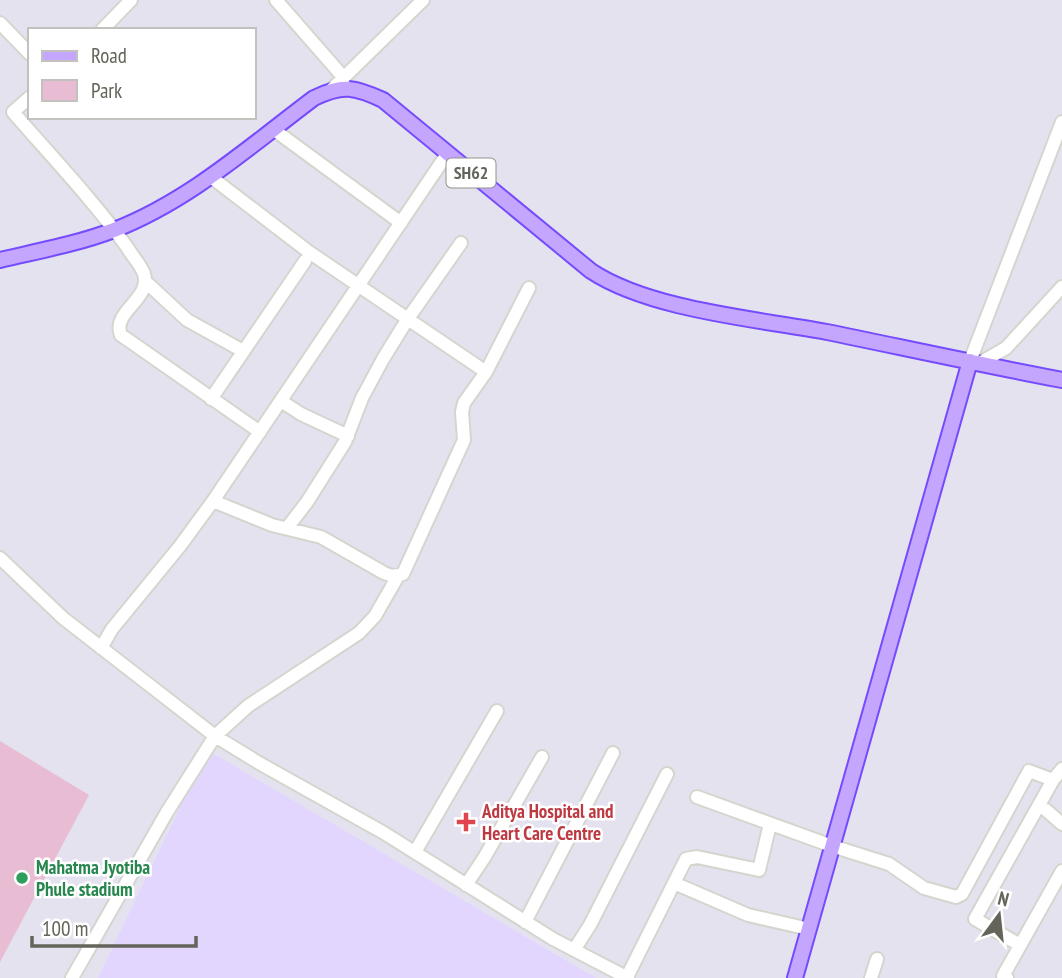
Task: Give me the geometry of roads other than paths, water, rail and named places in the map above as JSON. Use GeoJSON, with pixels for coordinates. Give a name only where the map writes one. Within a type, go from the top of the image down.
{"type":"FeatureCollection","features":[{"type":"Feature","properties":{"kind":"main road","name":"SH62"},"geometry":{"type":"LineString","coordinates":[[331,90],[355,88],[383,100],[592,271],[622,288],[700,310],[1062,380]]}},
{"type":"Feature","properties":{"kind":"main road"},"geometry":{"type":"LineString","coordinates":[[0,260],[114,230],[149,213],[211,177],[314,98],[331,90]]}},
{"type":"Feature","properties":{"kind":"main road"},"geometry":{"type":"LineString","coordinates":[[795,978],[975,362]]}},
{"type":"Feature","properties":{"kind":"street"},"geometry":{"type":"LineString","coordinates":[[104,28],[131,0]]}},
{"type":"Feature","properties":{"kind":"street"},"geometry":{"type":"LineString","coordinates":[[275,0],[344,78]]}},
{"type":"Feature","properties":{"kind":"street"},"geometry":{"type":"LineString","coordinates":[[331,90],[423,0]]}},
{"type":"Feature","properties":{"kind":"street"},"geometry":{"type":"LineString","coordinates":[[0,23],[28,52]]}},
{"type":"Feature","properties":{"kind":"street"},"geometry":{"type":"LineString","coordinates":[[28,99],[13,111],[114,230],[144,271],[143,291],[120,321],[118,329],[121,335],[260,432]]}},
{"type":"Feature","properties":{"kind":"street"},"geometry":{"type":"LineString","coordinates":[[975,362],[1062,121]]}},
{"type":"Feature","properties":{"kind":"street"},"geometry":{"type":"LineString","coordinates":[[273,129],[401,223]]}},
{"type":"Feature","properties":{"kind":"street"},"geometry":{"type":"LineString","coordinates":[[101,648],[115,626],[213,501],[447,154]]}},
{"type":"Feature","properties":{"kind":"street"},"geometry":{"type":"LineString","coordinates":[[211,177],[309,252],[486,372]]}},
{"type":"Feature","properties":{"kind":"street"},"geometry":{"type":"LineString","coordinates":[[287,528],[315,491],[348,436],[362,398],[407,320],[461,243]]}},
{"type":"Feature","properties":{"kind":"street"},"geometry":{"type":"LineString","coordinates":[[212,399],[305,261]]}},
{"type":"Feature","properties":{"kind":"street"},"geometry":{"type":"LineString","coordinates":[[145,281],[187,320],[243,351]]}},
{"type":"Feature","properties":{"kind":"street"},"geometry":{"type":"LineString","coordinates":[[975,362],[1006,348],[1062,287]]}},
{"type":"Feature","properties":{"kind":"street"},"geometry":{"type":"LineString","coordinates":[[72,978],[167,812],[215,736],[238,715],[359,633],[375,616],[398,576],[408,567],[464,440],[464,403],[486,372],[529,288]]}},
{"type":"Feature","properties":{"kind":"street"},"geometry":{"type":"LineString","coordinates":[[281,401],[301,414],[348,436]]}},
{"type":"Feature","properties":{"kind":"street"},"geometry":{"type":"LineString","coordinates":[[213,501],[256,519],[321,537],[384,573],[398,576]]}},
{"type":"Feature","properties":{"kind":"street"},"geometry":{"type":"LineString","coordinates":[[0,558],[35,594],[215,736],[415,852],[525,922],[628,978],[686,859],[694,856],[759,870],[770,824]]}},
{"type":"Feature","properties":{"kind":"street"},"geometry":{"type":"LineString","coordinates":[[415,852],[497,711]]}},
{"type":"Feature","properties":{"kind":"street"},"geometry":{"type":"LineString","coordinates":[[525,922],[613,753]]}},
{"type":"Feature","properties":{"kind":"street"},"geometry":{"type":"LineString","coordinates":[[466,885],[484,859],[542,757]]}},
{"type":"Feature","properties":{"kind":"street"},"geometry":{"type":"LineString","coordinates":[[697,797],[889,864],[924,888],[956,897],[962,894],[1030,771],[1058,775],[975,919],[1020,945]]}},
{"type":"Feature","properties":{"kind":"street"},"geometry":{"type":"LineString","coordinates":[[574,950],[590,925],[667,774]]}},
{"type":"Feature","properties":{"kind":"street"},"geometry":{"type":"LineString","coordinates":[[1045,810],[1062,824]]}},
{"type":"Feature","properties":{"kind":"street"},"geometry":{"type":"LineString","coordinates":[[1004,977],[1062,871]]}},
{"type":"Feature","properties":{"kind":"street"},"geometry":{"type":"LineString","coordinates":[[674,883],[748,915],[809,929]]}},
{"type":"Feature","properties":{"kind":"street"},"geometry":{"type":"LineString","coordinates":[[871,978],[877,959]]}},
{"type":"Feature","properties":{"kind":"place","name":"Aditya Hospital and Heart Care Centre"},"geometry":{"type":"Point","coordinates":[466,822]}},
{"type":"Feature","properties":{"kind":"place","name":"Mahatma Jyotiba Phule stadium"},"geometry":{"type":"Point","coordinates":[22,878]}}]}
